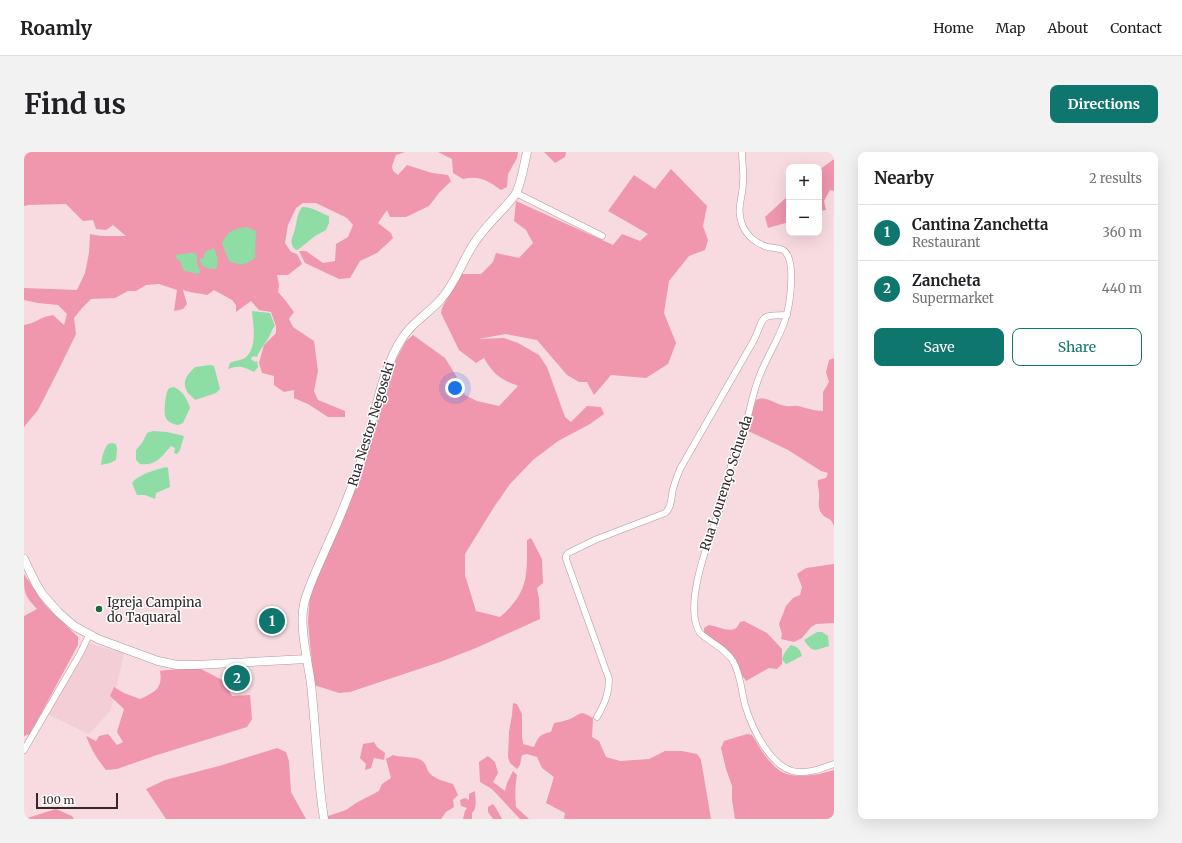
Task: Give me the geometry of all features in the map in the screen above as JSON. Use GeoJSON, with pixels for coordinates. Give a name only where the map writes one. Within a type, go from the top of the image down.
{"type":"FeatureCollection","features":[{"type":"Feature","properties":{"kind":"street","name":"Rua Nestor Negoseki"},"geometry":{"type":"LineString","coordinates":[[324,819],[303,622],[304,606],[308,592],[352,488],[368,440],[383,380],[398,344],[409,328],[433,308],[442,298],[450,287],[478,237],[516,193],[527,152]]}},
{"type":"Feature","properties":{"kind":"street","name":"Rua Lourenço Schueda"},"geometry":{"type":"LineString","coordinates":[[742,152],[743,182],[739,216],[744,228],[759,244],[784,251],[788,255],[791,272],[787,315],[757,383],[743,433],[732,461],[726,489],[701,562],[695,601],[695,622],[700,633],[727,653],[733,661],[740,679],[750,719],[771,756],[788,770],[796,772],[812,771],[834,764]]}},
{"type":"Feature","properties":{"kind":"street"},"geometry":{"type":"LineString","coordinates":[[516,193],[602,236]]}},
{"type":"Feature","properties":{"kind":"street"},"geometry":{"type":"LineString","coordinates":[[597,717],[606,698],[609,679],[566,560],[566,556],[568,553],[598,539],[668,511],[670,508],[673,488],[680,470],[754,340],[762,320],[769,315],[787,315]]}},
{"type":"Feature","properties":{"kind":"street"},"geometry":{"type":"LineString","coordinates":[[24,559],[36,584],[50,604],[74,626],[89,635],[158,661],[177,665],[307,659]]}},
{"type":"Feature","properties":{"kind":"street"},"geometry":{"type":"LineString","coordinates":[[24,750],[80,654],[89,635]]}},
{"type":"Feature","properties":{"kind":"shaded area"},"geometry":{"type":"Polygon","coordinates":[[[24,152],[405,152],[396,155],[392,166],[393,171],[398,175],[407,165],[432,173],[448,175],[451,181],[429,206],[406,217],[390,217],[387,210],[378,223],[391,233],[393,238],[377,253],[360,261],[350,278],[339,279],[305,263],[299,251],[306,251],[323,263],[335,261],[336,244],[348,237],[353,225],[347,218],[316,203],[303,203],[296,208],[288,225],[285,243],[291,252],[297,254],[302,264],[288,275],[277,275],[279,285],[278,292],[294,312],[289,319],[293,327],[314,341],[318,371],[314,391],[318,400],[345,411],[345,417],[328,417],[308,404],[294,398],[294,390],[284,392],[274,385],[274,376],[262,373],[259,363],[264,345],[276,333],[276,326],[271,312],[259,310],[251,301],[236,312],[236,305],[232,300],[214,290],[207,295],[183,290],[187,304],[183,309],[174,311],[177,290],[159,284],[146,285],[136,291],[128,291],[115,298],[91,299],[82,308],[74,318],[76,334],[59,369],[38,410],[24,427],[24,325],[53,315],[64,325],[67,314],[58,305],[24,300],[24,288],[77,290],[85,273],[89,253],[90,234],[101,236],[126,236],[113,225],[106,230],[96,229],[93,220],[83,221],[66,204],[24,206],[24,152]]]}},
{"type":"Feature","properties":{"kind":"shaded area"},"geometry":{"type":"Polygon","coordinates":[[[438,152],[518,152],[517,158],[508,174],[507,187],[501,190],[479,178],[463,179],[453,173],[452,159],[438,152]]]}},
{"type":"Feature","properties":{"kind":"shaded area"},"geometry":{"type":"Polygon","coordinates":[[[544,152],[566,152],[565,157],[555,163],[544,152]]]}},
{"type":"Feature","properties":{"kind":"shaded area"},"geometry":{"type":"Polygon","coordinates":[[[834,159],[834,191],[830,190],[824,201],[826,210],[822,211],[822,200],[822,168],[834,159]]]}},
{"type":"Feature","properties":{"kind":"shaded area"},"geometry":{"type":"Polygon","coordinates":[[[671,169],[707,206],[703,226],[708,240],[705,250],[689,256],[669,281],[664,313],[676,343],[668,364],[646,378],[611,375],[594,395],[587,382],[579,382],[567,375],[537,340],[506,334],[478,339],[504,338],[518,343],[539,355],[547,367],[565,417],[571,422],[587,406],[601,407],[604,414],[590,424],[558,441],[533,460],[510,484],[465,554],[465,575],[476,611],[500,617],[509,608],[521,591],[526,574],[527,540],[531,538],[542,559],[543,583],[537,588],[540,619],[476,648],[440,662],[350,692],[339,693],[314,685],[308,622],[310,593],[363,470],[394,363],[406,341],[413,335],[445,358],[465,395],[477,401],[499,406],[518,386],[498,376],[491,369],[484,358],[476,363],[459,350],[441,313],[442,308],[460,274],[481,274],[493,262],[496,253],[519,258],[533,243],[526,230],[514,221],[516,201],[613,245],[622,234],[640,241],[648,234],[608,211],[634,175],[655,189],[671,169]]]}},
{"type":"Feature","properties":{"kind":"shaded area"},"geometry":{"type":"Polygon","coordinates":[[[786,198],[786,223],[768,228],[765,217],[786,198]]]}},
{"type":"Feature","properties":{"kind":"shaded area"},"geometry":{"type":"Polygon","coordinates":[[[302,207],[312,209],[329,216],[329,223],[326,230],[296,250],[292,245],[292,240],[298,215],[302,207]]]}},
{"type":"Feature","properties":{"kind":"shaded area"},"geometry":{"type":"Polygon","coordinates":[[[246,227],[256,231],[255,258],[248,263],[237,264],[229,261],[222,243],[231,231],[246,227]]]}},
{"type":"Feature","properties":{"kind":"shaded area"},"geometry":{"type":"Polygon","coordinates":[[[214,248],[217,263],[216,269],[211,269],[203,266],[200,259],[204,257],[205,252],[214,248]]]}},
{"type":"Feature","properties":{"kind":"shaded area"},"geometry":{"type":"Polygon","coordinates":[[[194,253],[197,255],[197,264],[200,271],[199,274],[184,271],[180,261],[176,258],[176,255],[194,253]]]}},
{"type":"Feature","properties":{"kind":"shaded area"},"geometry":{"type":"Polygon","coordinates":[[[252,311],[270,313],[275,326],[257,357],[254,356],[251,359],[255,362],[257,361],[258,367],[254,372],[241,367],[228,369],[230,363],[245,358],[252,348],[254,329],[252,311]]]}},
{"type":"Feature","properties":{"kind":"shaded area"},"geometry":{"type":"Polygon","coordinates":[[[834,358],[834,526],[833,523],[821,512],[819,507],[818,480],[826,478],[828,473],[821,471],[788,450],[746,430],[756,400],[760,399],[767,399],[782,405],[823,411],[823,392],[829,382],[826,372],[829,360],[834,358]]]}},
{"type":"Feature","properties":{"kind":"shaded area"},"geometry":{"type":"Polygon","coordinates":[[[210,365],[214,366],[220,389],[216,393],[195,400],[186,389],[186,379],[195,367],[210,365]]]}},
{"type":"Feature","properties":{"kind":"shaded area"},"geometry":{"type":"Polygon","coordinates":[[[174,387],[185,396],[190,408],[183,423],[178,425],[167,420],[165,415],[167,393],[169,388],[174,387]]]}},
{"type":"Feature","properties":{"kind":"shaded area"},"geometry":{"type":"Polygon","coordinates":[[[153,431],[167,432],[184,436],[180,450],[177,454],[174,453],[175,448],[171,446],[155,462],[151,464],[140,464],[136,460],[136,450],[142,443],[147,433],[153,431]]]}},
{"type":"Feature","properties":{"kind":"shaded area"},"geometry":{"type":"Polygon","coordinates":[[[108,444],[116,444],[116,460],[101,465],[105,449],[108,444]]]}},
{"type":"Feature","properties":{"kind":"shaded area"},"geometry":{"type":"Polygon","coordinates":[[[166,467],[168,468],[170,487],[156,493],[155,499],[145,495],[137,495],[132,483],[135,480],[148,473],[166,467]]]}},
{"type":"Feature","properties":{"kind":"shaded area"},"geometry":{"type":"Polygon","coordinates":[[[834,564],[834,623],[816,624],[811,627],[802,638],[794,642],[781,639],[782,634],[779,624],[786,606],[793,598],[800,595],[802,587],[797,574],[806,568],[834,564]]]}},
{"type":"Feature","properties":{"kind":"shaded area"},"geometry":{"type":"Polygon","coordinates":[[[24,574],[45,605],[78,637],[78,645],[30,734],[24,736],[24,616],[37,609],[27,597],[24,586],[24,574]]]}},
{"type":"Feature","properties":{"kind":"shaded area"},"geometry":{"type":"Polygon","coordinates":[[[744,621],[767,633],[782,649],[782,664],[777,669],[769,668],[746,681],[715,642],[704,632],[704,628],[709,625],[730,630],[736,628],[740,622],[744,621]]]}},
{"type":"Feature","properties":{"kind":"shaded area"},"geometry":{"type":"Polygon","coordinates":[[[817,632],[822,632],[828,636],[829,646],[815,650],[807,644],[804,640],[817,632]]]}},
{"type":"Feature","properties":{"kind":"shaded area"},"geometry":{"type":"Polygon","coordinates":[[[87,643],[124,653],[111,710],[89,734],[47,714],[87,643]]]}},
{"type":"Feature","properties":{"kind":"shaded area"},"geometry":{"type":"Polygon","coordinates":[[[791,645],[798,649],[802,656],[786,664],[782,660],[785,652],[791,645]]]}},
{"type":"Feature","properties":{"kind":"shaded area"},"geometry":{"type":"Polygon","coordinates":[[[201,669],[224,681],[232,696],[250,695],[252,719],[247,727],[117,769],[106,770],[94,754],[86,736],[96,741],[99,736],[108,734],[117,745],[123,742],[117,732],[124,709],[110,696],[114,687],[124,693],[140,699],[157,689],[161,677],[160,671],[201,669]]]}},
{"type":"Feature","properties":{"kind":"shaded area"},"geometry":{"type":"Polygon","coordinates":[[[513,703],[517,704],[522,714],[523,744],[534,747],[540,736],[551,732],[554,723],[568,720],[583,713],[593,718],[592,737],[599,741],[606,757],[620,761],[649,759],[665,751],[682,751],[697,754],[701,760],[711,819],[564,819],[565,813],[546,803],[554,777],[542,768],[537,757],[527,754],[522,755],[520,765],[517,769],[510,763],[508,757],[509,732],[513,703]]]}},
{"type":"Feature","properties":{"kind":"shaded area"},"geometry":{"type":"Polygon","coordinates":[[[747,734],[752,735],[767,758],[784,773],[806,776],[834,770],[834,819],[735,819],[732,786],[721,748],[724,741],[747,734]]]}},
{"type":"Feature","properties":{"kind":"shaded area"},"geometry":{"type":"Polygon","coordinates":[[[374,742],[377,747],[385,753],[384,760],[374,758],[371,768],[365,770],[366,764],[360,758],[363,744],[374,742]]]}},
{"type":"Feature","properties":{"kind":"shaded area"},"geometry":{"type":"Polygon","coordinates":[[[277,748],[286,752],[289,761],[291,792],[306,819],[166,819],[146,789],[165,780],[219,766],[277,748]]]}},
{"type":"Feature","properties":{"kind":"shaded area"},"geometry":{"type":"Polygon","coordinates":[[[393,755],[421,760],[426,765],[430,774],[453,784],[458,795],[453,800],[454,807],[446,812],[441,819],[328,819],[328,816],[346,810],[379,791],[382,784],[391,778],[386,759],[393,755]]]}},
{"type":"Feature","properties":{"kind":"shaded area"},"geometry":{"type":"Polygon","coordinates":[[[488,756],[495,762],[498,773],[493,782],[505,791],[513,771],[517,775],[515,791],[516,807],[529,819],[520,819],[492,789],[480,782],[479,762],[488,756]]]}},
{"type":"Feature","properties":{"kind":"shaded area"},"geometry":{"type":"Polygon","coordinates":[[[475,791],[476,806],[472,813],[472,819],[463,819],[467,808],[461,806],[460,800],[465,798],[469,800],[469,794],[475,791]]]}},
{"type":"Feature","properties":{"kind":"shaded area"},"geometry":{"type":"Polygon","coordinates":[[[493,804],[502,819],[493,819],[488,812],[488,807],[493,804]]]}},
{"type":"Feature","properties":{"kind":"shaded area"},"geometry":{"type":"Polygon","coordinates":[[[56,809],[72,816],[74,819],[24,819],[56,809]]]}},
{"type":"Feature","properties":{"kind":"place","name":"Igreja Campina do Taquaral"},"geometry":{"type":"Point","coordinates":[99,609]}},
{"type":"Feature","properties":{"kind":"place","name":"Cantina Zanchetta"},"geometry":{"type":"Point","coordinates":[272,621]}},
{"type":"Feature","properties":{"kind":"place","name":"Zancheta"},"geometry":{"type":"Point","coordinates":[237,678]}}]}
